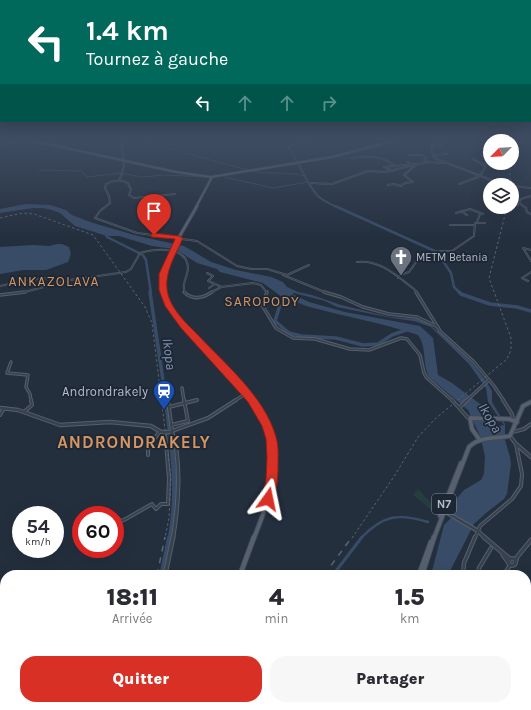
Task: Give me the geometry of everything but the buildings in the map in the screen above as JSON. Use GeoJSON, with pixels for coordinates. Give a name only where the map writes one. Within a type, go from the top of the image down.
{"type":"FeatureCollection","features":[{"type":"Feature","properties":{"kind":"main road"},"geometry":{"type":"LineString","coordinates":[[176,171],[194,175],[211,176],[246,171]]}},
{"type":"Feature","properties":{"kind":"main road"},"geometry":{"type":"LineString","coordinates":[[211,176],[165,268],[163,281],[164,293],[169,306],[184,326],[246,393],[260,412],[270,434],[273,471],[266,506],[242,570]]}},
{"type":"Feature","properties":{"kind":"main road"},"geometry":{"type":"LineString","coordinates":[[515,420],[471,419],[478,438],[510,435],[515,420],[524,406],[531,402]]}},
{"type":"Feature","properties":{"kind":"main road","name":"N7"},"geometry":{"type":"LineString","coordinates":[[422,570],[467,452],[473,442],[478,438]]}},
{"type":"Feature","properties":{"kind":"street"},"geometry":{"type":"LineString","coordinates":[[120,180],[122,171]]}},
{"type":"Feature","properties":{"kind":"street"},"geometry":{"type":"LineString","coordinates":[[311,183],[334,184],[368,171]]}},
{"type":"Feature","properties":{"kind":"street"},"geometry":{"type":"LineString","coordinates":[[369,171],[383,173],[393,171]]}},
{"type":"Feature","properties":{"kind":"street"},"geometry":{"type":"LineString","coordinates":[[388,185],[392,184],[401,186],[405,183],[413,182],[404,175],[408,171]]}},
{"type":"Feature","properties":{"kind":"street"},"geometry":{"type":"LineString","coordinates":[[469,171],[487,178]]}},
{"type":"Feature","properties":{"kind":"street"},"geometry":{"type":"LineString","coordinates":[[459,184],[474,179],[480,175],[482,171]]}},
{"type":"Feature","properties":{"kind":"street"},"geometry":{"type":"LineString","coordinates":[[175,194],[134,198],[129,195],[131,190],[128,183],[120,180],[106,184],[105,188],[109,196],[110,203],[100,211],[95,218],[137,233],[197,241],[237,266],[267,270],[287,275]]}},
{"type":"Feature","properties":{"kind":"street"},"geometry":{"type":"LineString","coordinates":[[519,187],[531,188]]}},
{"type":"Feature","properties":{"kind":"street"},"geometry":{"type":"LineString","coordinates":[[531,196],[522,199],[519,204],[526,208],[531,214]]}},
{"type":"Feature","properties":{"kind":"street"},"geometry":{"type":"LineString","coordinates":[[398,278],[400,275],[409,272],[422,256],[436,252],[454,250],[474,236],[474,226],[481,214],[470,209],[456,214]]}},
{"type":"Feature","properties":{"kind":"street"},"geometry":{"type":"LineString","coordinates":[[527,211],[531,210]]}},
{"type":"Feature","properties":{"kind":"street"},"geometry":{"type":"LineString","coordinates":[[461,211],[467,215]]}},
{"type":"Feature","properties":{"kind":"street"},"geometry":{"type":"LineString","coordinates":[[477,222],[485,223]]}},
{"type":"Feature","properties":{"kind":"street"},"geometry":{"type":"LineString","coordinates":[[450,225],[474,226]]}},
{"type":"Feature","properties":{"kind":"street"},"geometry":{"type":"LineString","coordinates":[[531,250],[523,248],[531,260]]}},
{"type":"Feature","properties":{"kind":"street"},"geometry":{"type":"LineString","coordinates":[[0,295],[20,293],[70,280],[126,272],[131,269],[139,254],[160,249],[173,251],[184,256],[187,263],[188,269],[184,281],[184,290],[186,293],[201,298],[222,287],[254,283],[262,286],[267,292],[262,305],[270,321],[279,330],[293,338],[315,339],[350,348],[369,350],[399,339],[407,339],[420,355],[424,373],[427,378],[471,419]]}},
{"type":"Feature","properties":{"kind":"street"},"geometry":{"type":"LineString","coordinates":[[357,262],[365,261],[381,265],[389,269],[416,292],[438,328]]}},
{"type":"Feature","properties":{"kind":"street"},"geometry":{"type":"LineString","coordinates":[[309,265],[287,275],[282,275],[315,289],[341,297],[363,307],[389,314],[417,317],[433,324],[474,362],[489,380],[515,420]]}},
{"type":"Feature","properties":{"kind":"street"},"geometry":{"type":"LineString","coordinates":[[528,281],[522,278],[531,272]]}},
{"type":"Feature","properties":{"kind":"street"},"geometry":{"type":"LineString","coordinates":[[207,273],[213,276],[208,281]]}},
{"type":"Feature","properties":{"kind":"street"},"geometry":{"type":"LineString","coordinates":[[0,286],[28,280],[49,278]]}},
{"type":"Feature","properties":{"kind":"street"},"geometry":{"type":"LineString","coordinates":[[204,279],[222,287]]}},
{"type":"Feature","properties":{"kind":"street"},"geometry":{"type":"LineString","coordinates":[[209,288],[215,284]]}},
{"type":"Feature","properties":{"kind":"street"},"geometry":{"type":"LineString","coordinates":[[11,362],[7,373],[28,375],[26,386],[27,391],[30,394],[32,405],[24,412]]}},
{"type":"Feature","properties":{"kind":"street"},"geometry":{"type":"LineString","coordinates":[[459,408],[489,380]]}},
{"type":"Feature","properties":{"kind":"street"},"geometry":{"type":"LineString","coordinates":[[171,425],[188,421],[182,388]]}},
{"type":"Feature","properties":{"kind":"street"},"geometry":{"type":"LineString","coordinates":[[124,520],[140,512],[150,504],[152,504],[156,509],[161,504],[168,504],[169,431],[171,425],[166,391]]}},
{"type":"Feature","properties":{"kind":"street"},"geometry":{"type":"LineString","coordinates":[[0,408],[24,412],[34,417],[60,425],[110,422],[128,425],[151,426],[160,431],[169,431],[208,418],[246,393]]}},
{"type":"Feature","properties":{"kind":"street"},"geometry":{"type":"LineString","coordinates":[[169,407],[197,400]]}},
{"type":"Feature","properties":{"kind":"street"},"geometry":{"type":"LineString","coordinates":[[0,415],[4,408]]}},
{"type":"Feature","properties":{"kind":"street"},"geometry":{"type":"LineString","coordinates":[[530,425],[510,435],[516,444],[531,457]]}},
{"type":"Feature","properties":{"kind":"street"},"geometry":{"type":"LineString","coordinates":[[148,455],[146,451],[149,445],[159,435],[160,431]]}},
{"type":"Feature","properties":{"kind":"street"},"geometry":{"type":"LineString","coordinates":[[166,570],[175,532],[178,498],[177,463],[169,431]]}},
{"type":"Feature","properties":{"kind":"street"},"geometry":{"type":"LineString","coordinates":[[463,570],[464,563],[477,530],[484,521],[511,501],[520,488],[522,476],[516,444]]}},
{"type":"Feature","properties":{"kind":"street"},"geometry":{"type":"LineString","coordinates":[[445,512],[477,530],[515,564]]}},
{"type":"Feature","properties":{"kind":"street"},"geometry":{"type":"LineString","coordinates":[[507,570],[510,564],[508,561],[516,557],[531,540]]}},
{"type":"Feature","properties":{"kind":"street"},"geometry":{"type":"LineString","coordinates":[[479,570],[491,548]]}},
{"type":"Feature","properties":{"kind":"street"},"geometry":{"type":"LineString","coordinates":[[503,554],[510,564],[514,566],[515,564]]}},
{"type":"Feature","properties":{"kind":"street"},"geometry":{"type":"LineString","coordinates":[[515,564],[516,557]]}},
{"type":"Feature","properties":{"kind":"green space"},"geometry":{"type":"Polygon","coordinates":[[[418,489],[439,511],[438,515],[413,495],[418,489]]]}},
{"type":"Feature","properties":{"kind":"water"},"geometry":{"type":"Polygon","coordinates":[[[26,204],[50,205],[66,210],[72,215],[93,223],[138,236],[184,246],[211,262],[236,270],[271,277],[283,282],[287,287],[298,292],[341,305],[390,317],[418,319],[429,324],[473,364],[492,391],[492,402],[505,424],[505,440],[510,457],[511,464],[507,494],[504,499],[474,524],[451,570],[432,570],[444,525],[454,513],[453,508],[458,497],[464,490],[481,480],[484,474],[485,457],[481,438],[468,410],[429,377],[423,345],[418,335],[310,307],[290,300],[283,299],[281,303],[278,303],[282,297],[263,283],[220,272],[217,269],[197,263],[175,249],[152,246],[119,236],[107,236],[75,226],[60,213],[52,210],[33,208],[0,213],[0,209],[26,204]],[[294,293],[292,294],[309,302],[345,312],[420,326],[433,338],[438,375],[452,383],[492,413],[486,413],[493,423],[501,426],[504,425],[488,402],[486,388],[469,364],[431,327],[414,321],[337,307],[325,301],[294,293]]]}},
{"type":"Feature","properties":{"kind":"water"},"geometry":{"type":"Polygon","coordinates":[[[62,244],[69,247],[71,254],[68,262],[46,270],[23,270],[0,274],[0,247],[34,245],[49,246],[62,244]]]}},
{"type":"Feature","properties":{"kind":"waterway","name":"Ikopa"},"geometry":{"type":"LineString","coordinates":[[82,171],[87,177],[121,173],[142,177],[164,175],[207,177]]}},
{"type":"Feature","properties":{"kind":"waterway"},"geometry":{"type":"LineString","coordinates":[[252,171],[305,176]]}},
{"type":"Feature","properties":{"kind":"waterway"},"geometry":{"type":"LineString","coordinates":[[302,171],[318,196],[336,206]]}},
{"type":"Feature","properties":{"kind":"waterway","name":"Ikopa"},"geometry":{"type":"LineString","coordinates":[[224,177],[273,188],[308,182]]}},
{"type":"Feature","properties":{"kind":"waterway"},"geometry":{"type":"LineString","coordinates":[[336,206],[437,252],[451,273],[454,287],[461,294],[490,304],[517,307],[531,311]]}},
{"type":"Feature","properties":{"kind":"waterway","name":"Ikopa"},"geometry":{"type":"LineString","coordinates":[[105,232],[107,237],[143,255],[146,260],[151,293]]}},
{"type":"Feature","properties":{"kind":"waterway","name":"Ikopa"},"geometry":{"type":"LineString","coordinates":[[150,292],[166,401]]}},
{"type":"Feature","properties":{"kind":"waterway","name":"Ikopa"},"geometry":{"type":"LineString","coordinates":[[287,295],[279,308],[275,321],[289,333],[301,336],[336,338],[363,345],[378,344],[392,335],[409,329]]}},
{"type":"Feature","properties":{"kind":"waterway","name":"Ikopa"},"geometry":{"type":"LineString","coordinates":[[166,400],[174,469],[174,504],[170,538]]}},
{"type":"Feature","properties":{"kind":"waterway"},"geometry":{"type":"LineString","coordinates":[[362,537],[369,530],[384,520],[392,518],[408,517],[428,522]]}},
{"type":"Feature","properties":{"kind":"waterway","name":"Ikopa"},"geometry":{"type":"LineString","coordinates":[[163,570],[170,537]]}},
{"type":"Feature","properties":{"kind":"waterway"},"geometry":{"type":"LineString","coordinates":[[337,570],[362,537]]}},
{"type":"Feature","properties":{"kind":"railway"},"geometry":{"type":"LineString","coordinates":[[510,171],[510,178]]}},
{"type":"Feature","properties":{"kind":"railway"},"geometry":{"type":"LineString","coordinates":[[0,218],[23,213],[34,214],[93,235],[145,307],[152,323],[171,478],[169,518],[165,538]]}},
{"type":"Feature","properties":{"kind":"railway"},"geometry":{"type":"LineString","coordinates":[[352,538],[395,475],[418,437],[435,419],[507,359],[511,350],[511,338],[489,278],[505,214]]}},
{"type":"Feature","properties":{"kind":"railway"},"geometry":{"type":"LineString","coordinates":[[158,570],[165,537]]}},
{"type":"Feature","properties":{"kind":"railway"},"geometry":{"type":"LineString","coordinates":[[328,570],[352,537]]}},
{"type":"Feature","properties":{"kind":"place","name":"METM Betania"},"geometry":{"type":"Point","coordinates":[401,276]}},
{"type":"Feature","properties":{"kind":"place","name":"Androndrakely"},"geometry":{"type":"Point","coordinates":[164,410]}},
{"type":"Feature","properties":{"kind":"district","name":"ANKAZOLAVA"},"geometry":{"type":"Point","coordinates":[54,281]}},
{"type":"Feature","properties":{"kind":"district","name":"SAROPODY"},"geometry":{"type":"Point","coordinates":[262,301]}},
{"type":"Feature","properties":{"kind":"district","name":"ANDRONDRAKELY"},"geometry":{"type":"Point","coordinates":[134,442]}},
{"type":"Feature","properties":{"kind":"route"},"geometry":{"type":"LineString","coordinates":[[154,235],[179,238],[163,274],[163,290],[169,306],[175,316],[252,399],[267,425],[272,439],[273,458],[272,479],[268,499]]}}]}
